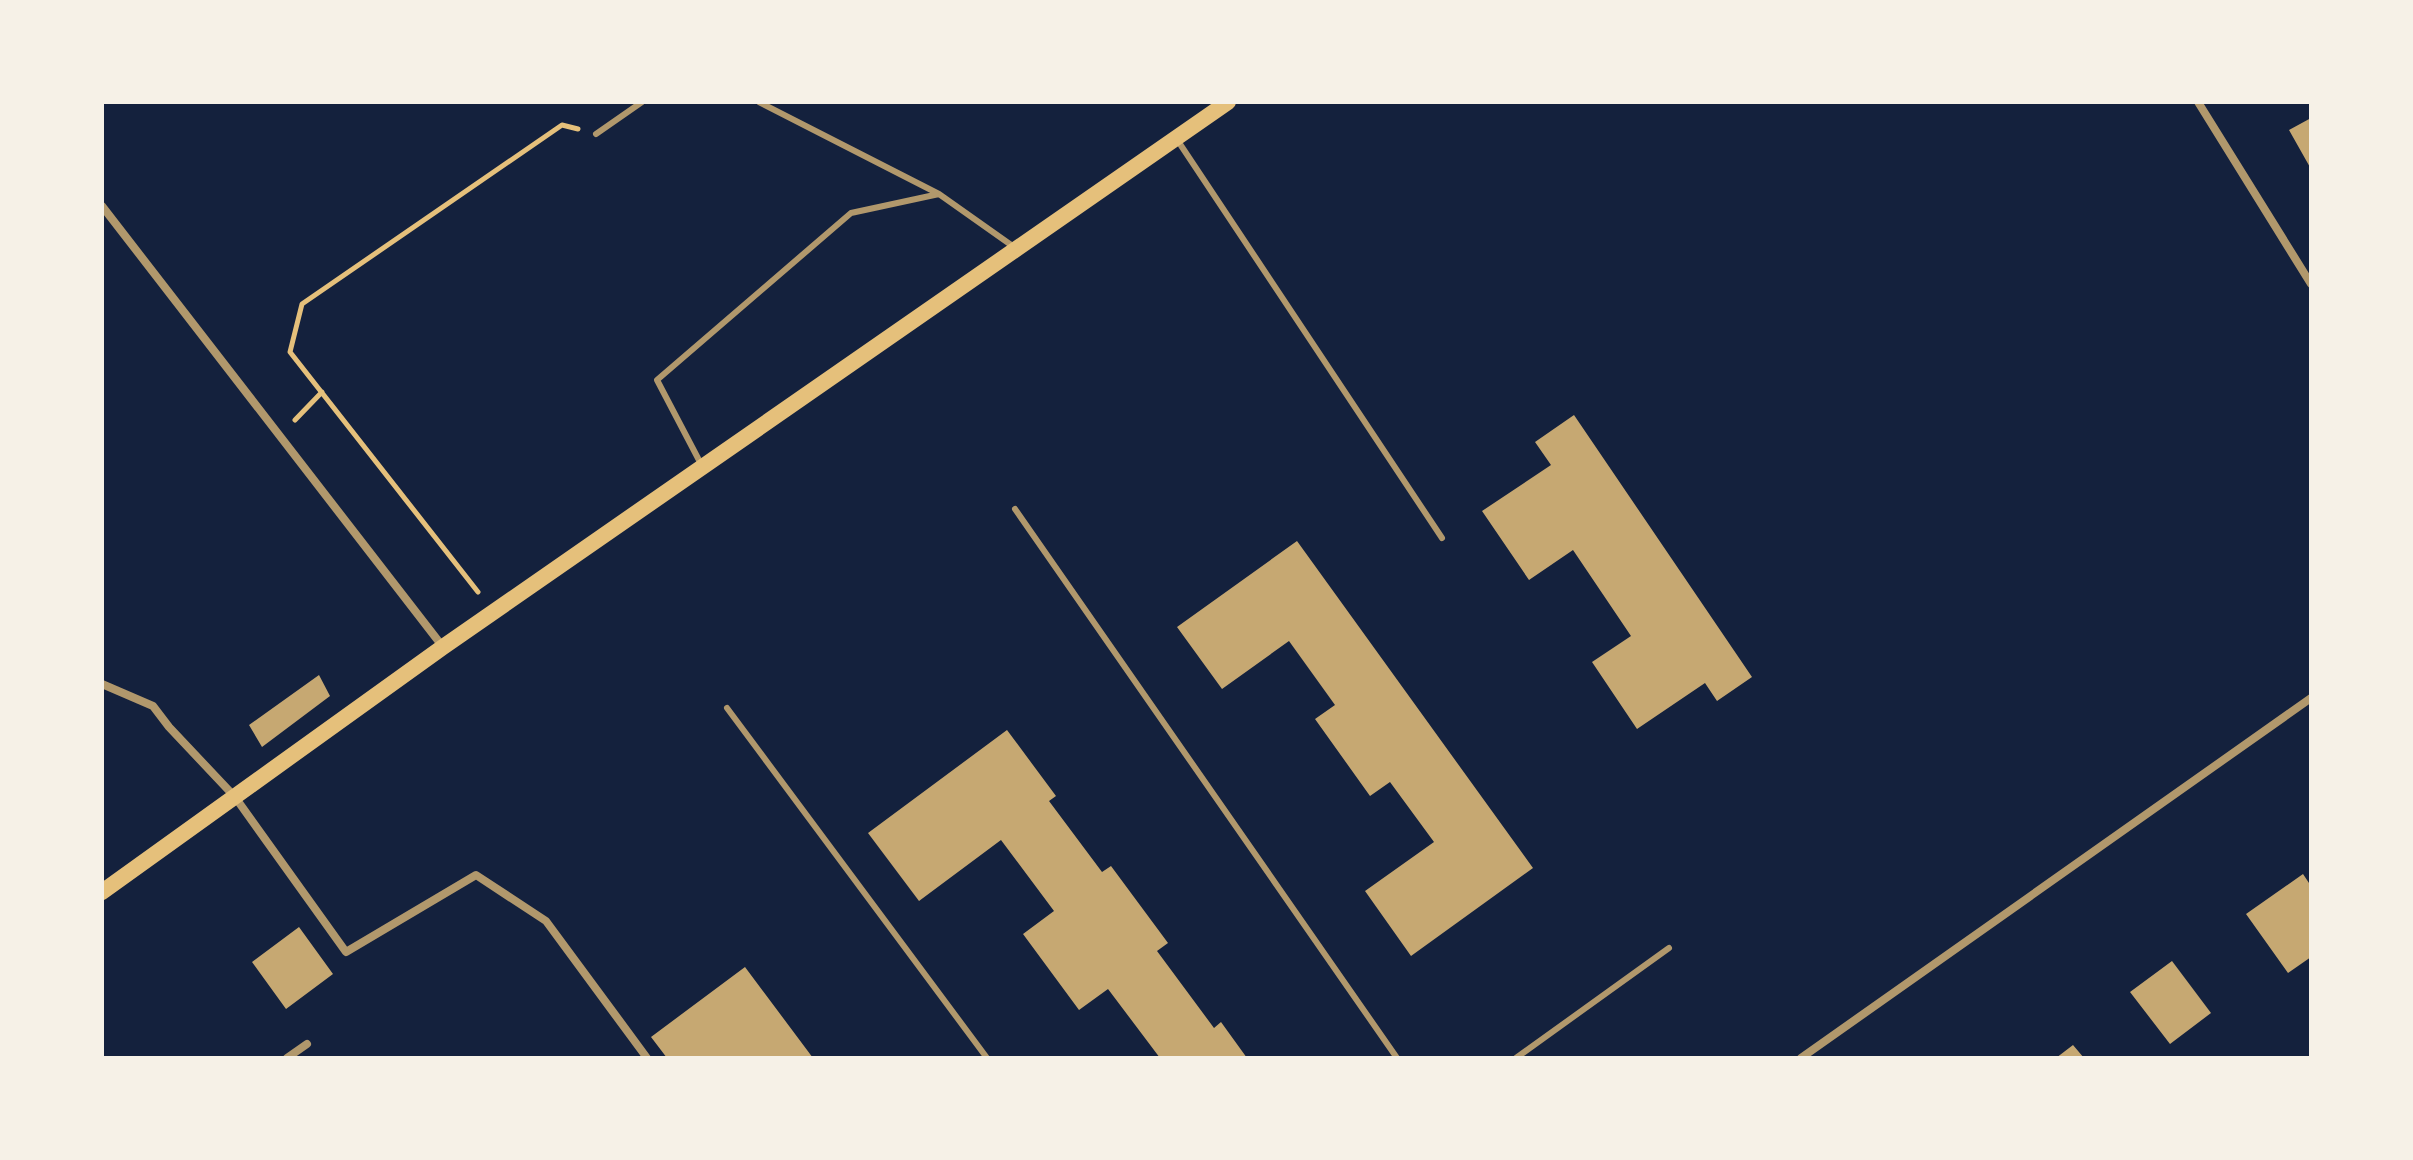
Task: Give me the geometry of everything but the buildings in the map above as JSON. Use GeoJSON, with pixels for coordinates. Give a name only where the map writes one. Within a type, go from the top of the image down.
{"type":"FeatureCollection","features":[{"type":"Feature","properties":{"kind":"main road"},"geometry":{"type":"LineString","coordinates":[[102,892],[443,647],[1228,102]]}},
{"type":"Feature","properties":{"kind":"street"},"geometry":{"type":"LineString","coordinates":[[2198,102],[2311,284]]}},
{"type":"Feature","properties":{"kind":"street"},"geometry":{"type":"LineString","coordinates":[[102,206],[443,647]]}},
{"type":"Feature","properties":{"kind":"street"},"geometry":{"type":"LineString","coordinates":[[102,684],[153,706],[235,797],[346,952],[476,875],[546,921],[647,1058]]}},
{"type":"Feature","properties":{"kind":"street"},"geometry":{"type":"LineString","coordinates":[[1801,1058],[2311,698]]}},
{"type":"Feature","properties":{"kind":"street"},"geometry":{"type":"LineString","coordinates":[[287,1058],[307,1044]]}},
{"type":"Feature","properties":{"kind":"lane"},"geometry":{"type":"LineString","coordinates":[[596,134],[642,102]]}},
{"type":"Feature","properties":{"kind":"lane"},"geometry":{"type":"LineString","coordinates":[[759,102],[939,194],[1017,249]]}},
{"type":"Feature","properties":{"kind":"lane"},"geometry":{"type":"LineString","coordinates":[[1176,138],[1442,538]]}},
{"type":"Feature","properties":{"kind":"lane"},"geometry":{"type":"LineString","coordinates":[[703,467],[657,380],[851,213],[939,194]]}},
{"type":"Feature","properties":{"kind":"lane"},"geometry":{"type":"LineString","coordinates":[[1015,509],[1397,1058]]}},
{"type":"Feature","properties":{"kind":"lane"},"geometry":{"type":"LineString","coordinates":[[727,708],[987,1058]]}},
{"type":"Feature","properties":{"kind":"lane"},"geometry":{"type":"LineString","coordinates":[[1516,1058],[1669,948]]}},
{"type":"Feature","properties":{"kind":"path"},"geometry":{"type":"LineString","coordinates":[[493,612],[290,352],[302,304],[562,125],[596,134]]}},
{"type":"Feature","properties":{"kind":"path"},"geometry":{"type":"LineString","coordinates":[[280,435],[322,392]]}}]}
